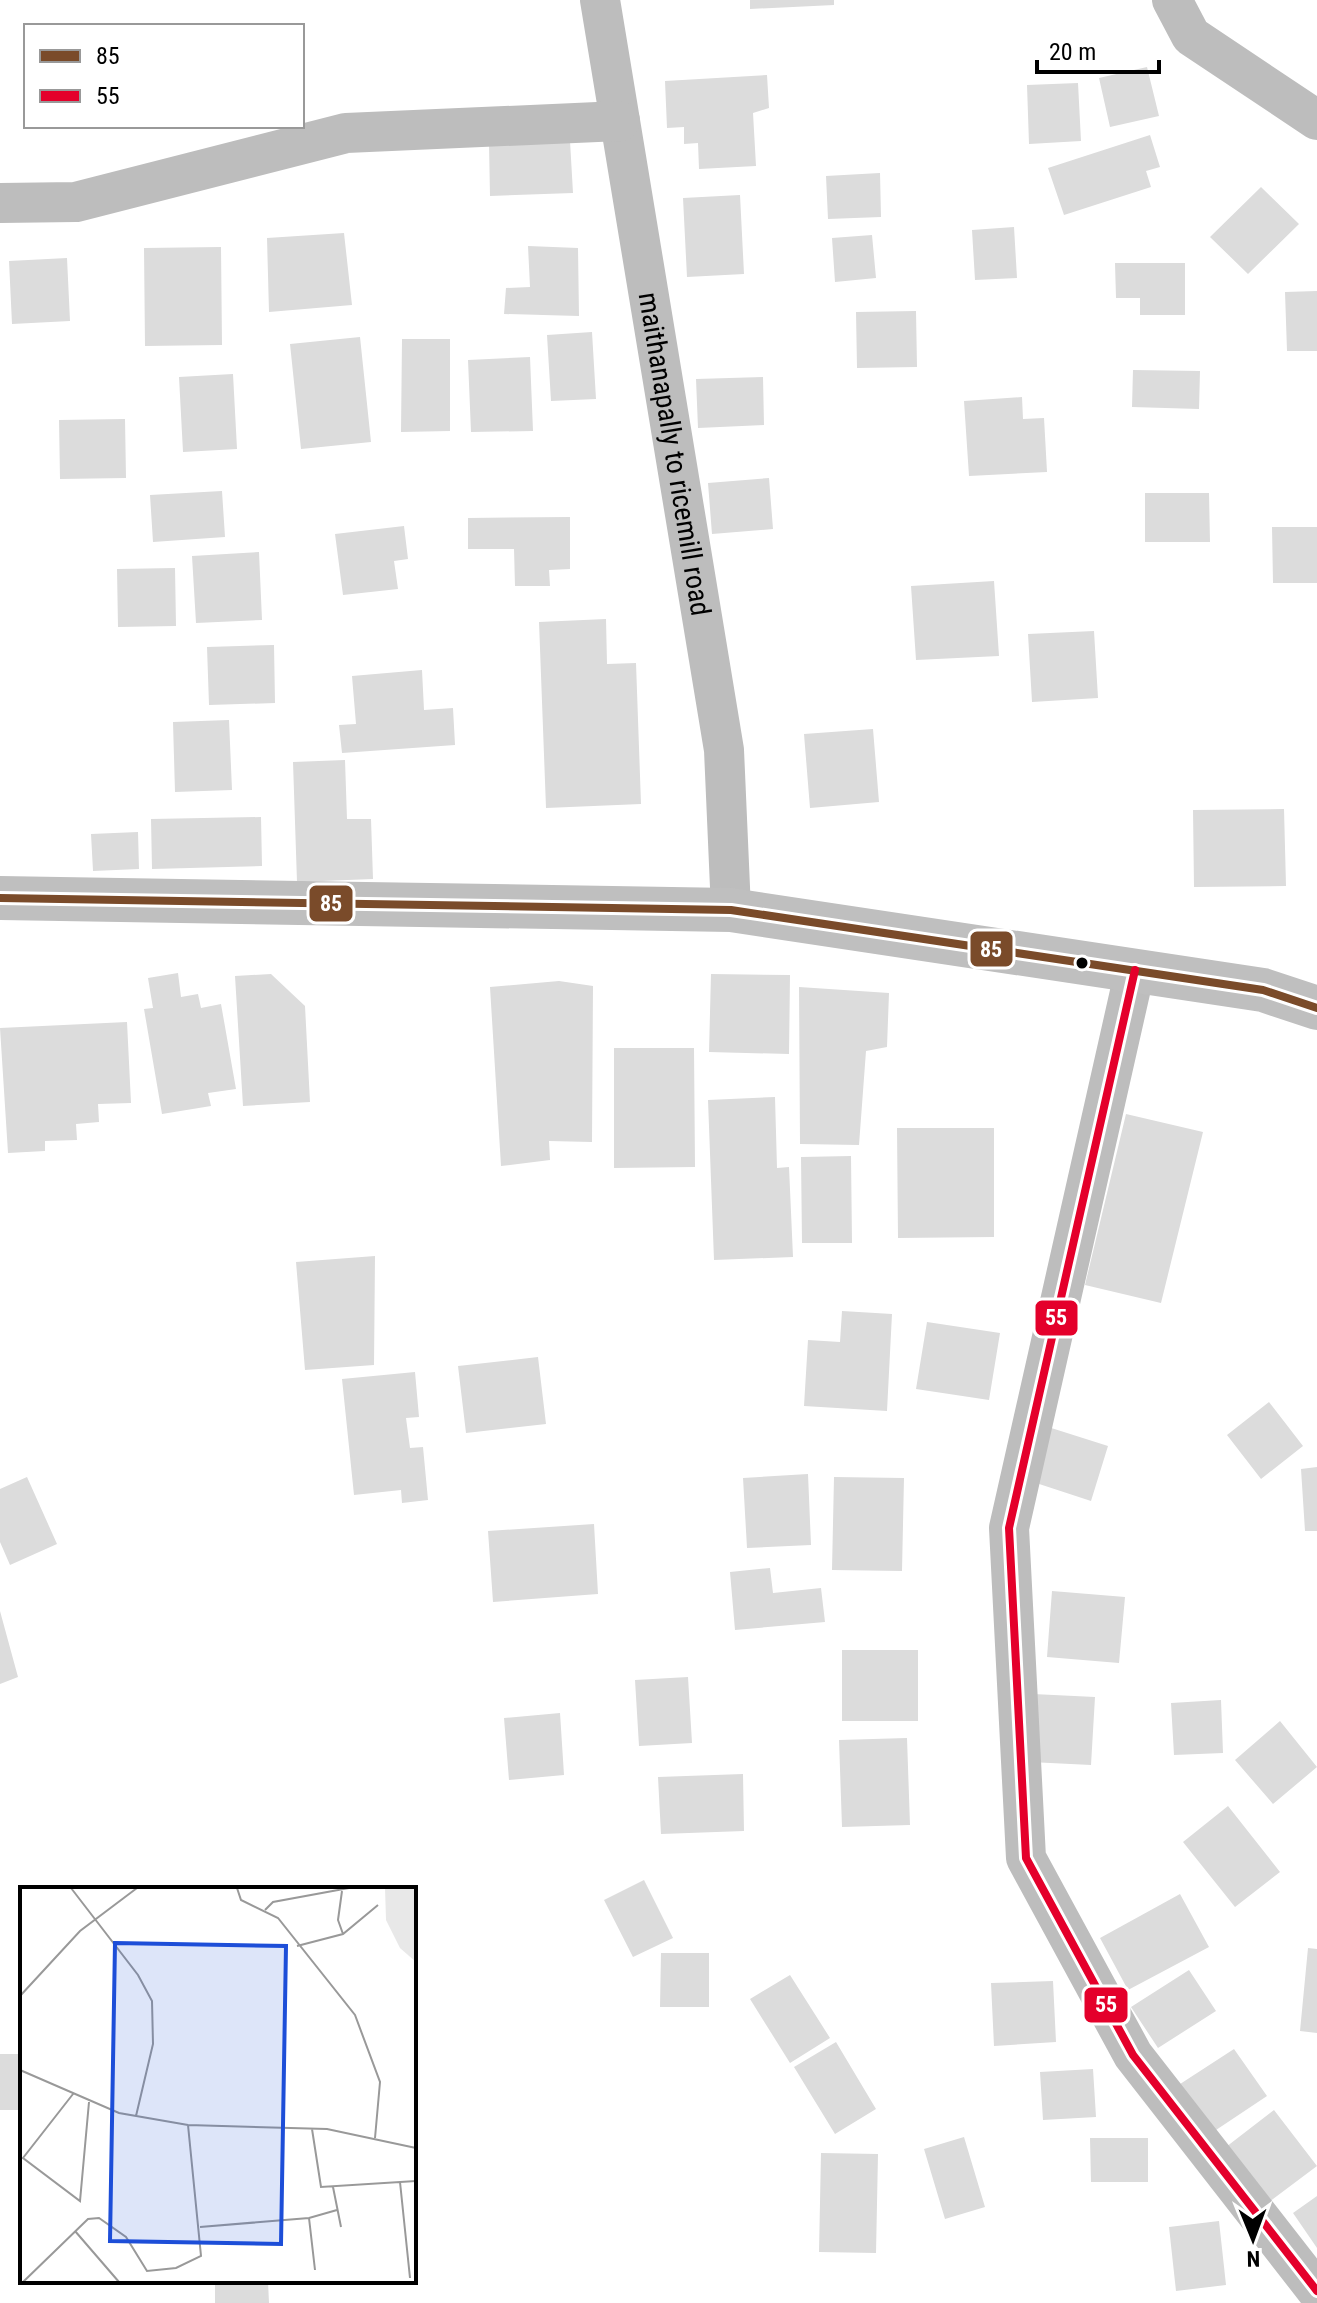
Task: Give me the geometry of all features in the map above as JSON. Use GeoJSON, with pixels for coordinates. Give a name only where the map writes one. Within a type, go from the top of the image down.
{"type":"FeatureCollection","features":[{"type":"Feature","properties":{"kind":"main road"},"geometry":{"type":"LineString","coordinates":[[0,898],[731,910],[1263,990],[1317,1008]]}},
{"type":"Feature","properties":{"kind":"street","name":"maithanapally to ricemill road"},"geometry":{"type":"LineString","coordinates":[[600,0],[724,750],[731,910]]}},
{"type":"Feature","properties":{"kind":"street"},"geometry":{"type":"LineString","coordinates":[[1172,0],[1191,36],[1317,120]]}},
{"type":"Feature","properties":{"kind":"street"},"geometry":{"type":"LineString","coordinates":[[0,203],[76,202],[346,133],[620,121]]}},
{"type":"Feature","properties":{"kind":"street"},"geometry":{"type":"LineString","coordinates":[[1135,970],[1009,1528],[1026,1858],[1133,2055],[1317,2291]]}},
{"type":"Feature","properties":{"kind":"building"},"geometry":{"type":"Polygon","coordinates":[[[750,0],[834,0],[834,5],[750,9],[750,0]]]}},
{"type":"Feature","properties":{"kind":"building"},"geometry":{"type":"Polygon","coordinates":[[[1147,67],[1159,116],[1110,127],[1099,78],[1147,67]]]}},
{"type":"Feature","properties":{"kind":"building"},"geometry":{"type":"Polygon","coordinates":[[[767,75],[769,108],[753,113],[756,166],[699,169],[698,143],[684,144],[684,127],[667,128],[665,81],[767,75]]]}},
{"type":"Feature","properties":{"kind":"building"},"geometry":{"type":"Polygon","coordinates":[[[1078,83],[1081,141],[1029,144],[1027,85],[1078,83]]]}},
{"type":"Feature","properties":{"kind":"building"},"geometry":{"type":"Polygon","coordinates":[[[1150,135],[1160,167],[1146,171],[1151,187],[1064,215],[1048,168],[1150,135]]]}},
{"type":"Feature","properties":{"kind":"building"},"geometry":{"type":"Polygon","coordinates":[[[570,141],[573,193],[490,196],[489,144],[570,141]]]}},
{"type":"Feature","properties":{"kind":"building"},"geometry":{"type":"Polygon","coordinates":[[[880,173],[881,217],[828,219],[826,176],[880,173]]]}},
{"type":"Feature","properties":{"kind":"building"},"geometry":{"type":"Polygon","coordinates":[[[1261,187],[1299,224],[1248,274],[1210,237],[1261,187]]]}},
{"type":"Feature","properties":{"kind":"building"},"geometry":{"type":"Polygon","coordinates":[[[740,195],[744,274],[687,277],[683,198],[740,195]]]}},
{"type":"Feature","properties":{"kind":"building"},"geometry":{"type":"Polygon","coordinates":[[[1014,227],[1017,278],[975,280],[972,230],[1014,227]]]}},
{"type":"Feature","properties":{"kind":"building"},"geometry":{"type":"Polygon","coordinates":[[[344,233],[352,305],[269,312],[267,238],[344,233]]]}},
{"type":"Feature","properties":{"kind":"building"},"geometry":{"type":"Polygon","coordinates":[[[872,235],[876,278],[835,282],[832,238],[872,235]]]}},
{"type":"Feature","properties":{"kind":"building"},"geometry":{"type":"Polygon","coordinates":[[[528,246],[578,248],[579,316],[504,314],[506,288],[530,287],[528,246]]]}},
{"type":"Feature","properties":{"kind":"building"},"geometry":{"type":"Polygon","coordinates":[[[221,247],[222,345],[145,346],[144,248],[221,247]]]}},
{"type":"Feature","properties":{"kind":"building"},"geometry":{"type":"Polygon","coordinates":[[[67,258],[70,321],[12,324],[9,261],[67,258]]]}},
{"type":"Feature","properties":{"kind":"building"},"geometry":{"type":"Polygon","coordinates":[[[1115,263],[1185,263],[1185,315],[1140,315],[1140,298],[1116,298],[1115,263]]]}},
{"type":"Feature","properties":{"kind":"building"},"geometry":{"type":"Polygon","coordinates":[[[1317,291],[1317,351],[1287,351],[1285,292],[1317,291]]]}},
{"type":"Feature","properties":{"kind":"building"},"geometry":{"type":"Polygon","coordinates":[[[916,311],[917,367],[857,368],[856,312],[916,311]]]}},
{"type":"Feature","properties":{"kind":"building"},"geometry":{"type":"Polygon","coordinates":[[[592,332],[596,399],[551,401],[547,335],[592,332]]]}},
{"type":"Feature","properties":{"kind":"building"},"geometry":{"type":"Polygon","coordinates":[[[360,337],[371,442],[301,449],[290,344],[360,337]]]}},
{"type":"Feature","properties":{"kind":"building"},"geometry":{"type":"Polygon","coordinates":[[[402,339],[450,339],[450,431],[401,432],[402,339]]]}},
{"type":"Feature","properties":{"kind":"building"},"geometry":{"type":"Polygon","coordinates":[[[530,357],[533,431],[471,432],[468,360],[530,357]]]}},
{"type":"Feature","properties":{"kind":"building"},"geometry":{"type":"Polygon","coordinates":[[[1133,370],[1200,371],[1199,409],[1132,407],[1133,370]]]}},
{"type":"Feature","properties":{"kind":"building"},"geometry":{"type":"Polygon","coordinates":[[[233,374],[237,449],[183,452],[179,377],[233,374]]]}},
{"type":"Feature","properties":{"kind":"building"},"geometry":{"type":"Polygon","coordinates":[[[763,377],[764,425],[698,428],[696,379],[763,377]]]}},
{"type":"Feature","properties":{"kind":"building"},"geometry":{"type":"Polygon","coordinates":[[[1022,397],[1023,419],[1044,418],[1047,472],[969,476],[964,401],[1022,397]]]}},
{"type":"Feature","properties":{"kind":"building"},"geometry":{"type":"Polygon","coordinates":[[[125,419],[126,478],[60,479],[59,420],[125,419]]]}},
{"type":"Feature","properties":{"kind":"building"},"geometry":{"type":"Polygon","coordinates":[[[769,478],[773,529],[712,534],[708,483],[769,478]]]}},
{"type":"Feature","properties":{"kind":"building"},"geometry":{"type":"Polygon","coordinates":[[[222,491],[225,537],[153,542],[150,495],[222,491]]]}},
{"type":"Feature","properties":{"kind":"building"},"geometry":{"type":"Polygon","coordinates":[[[1145,493],[1209,493],[1210,542],[1145,542],[1145,493]]]}},
{"type":"Feature","properties":{"kind":"building"},"geometry":{"type":"Polygon","coordinates":[[[570,517],[570,569],[549,570],[550,586],[515,586],[514,549],[468,549],[468,518],[570,517]]]}},
{"type":"Feature","properties":{"kind":"building"},"geometry":{"type":"Polygon","coordinates":[[[404,526],[408,559],[394,561],[398,589],[343,595],[335,534],[404,526]]]}},
{"type":"Feature","properties":{"kind":"building"},"geometry":{"type":"Polygon","coordinates":[[[1272,527],[1317,527],[1317,583],[1273,583],[1272,527]]]}},
{"type":"Feature","properties":{"kind":"building"},"geometry":{"type":"Polygon","coordinates":[[[259,552],[262,620],[196,623],[192,556],[259,552]]]}},
{"type":"Feature","properties":{"kind":"building"},"geometry":{"type":"Polygon","coordinates":[[[175,568],[176,626],[118,627],[117,569],[175,568]]]}},
{"type":"Feature","properties":{"kind":"building"},"geometry":{"type":"Polygon","coordinates":[[[994,581],[999,656],[916,660],[911,586],[994,581]]]}},
{"type":"Feature","properties":{"kind":"building"},"geometry":{"type":"Polygon","coordinates":[[[606,619],[607,664],[636,663],[641,804],[546,808],[539,622],[606,619]]]}},
{"type":"Feature","properties":{"kind":"building"},"geometry":{"type":"Polygon","coordinates":[[[1094,631],[1098,698],[1032,702],[1028,634],[1094,631]]]}},
{"type":"Feature","properties":{"kind":"building"},"geometry":{"type":"Polygon","coordinates":[[[274,645],[275,703],[209,705],[207,647],[274,645]]]}},
{"type":"Feature","properties":{"kind":"building"},"geometry":{"type":"Polygon","coordinates":[[[422,670],[424,710],[453,708],[455,745],[342,753],[339,725],[356,724],[352,676],[422,670]]]}},
{"type":"Feature","properties":{"kind":"building"},"geometry":{"type":"Polygon","coordinates":[[[229,720],[232,790],[175,792],[173,722],[229,720]]]}},
{"type":"Feature","properties":{"kind":"building"},"geometry":{"type":"Polygon","coordinates":[[[873,729],[879,802],[810,808],[804,734],[873,729]]]}},
{"type":"Feature","properties":{"kind":"building"},"geometry":{"type":"Polygon","coordinates":[[[345,760],[347,819],[371,819],[373,879],[297,882],[293,762],[345,760]]]}},
{"type":"Feature","properties":{"kind":"building"},"geometry":{"type":"Polygon","coordinates":[[[1284,809],[1286,886],[1194,887],[1193,810],[1284,809]]]}},
{"type":"Feature","properties":{"kind":"building"},"geometry":{"type":"Polygon","coordinates":[[[261,817],[262,866],[152,869],[151,819],[261,817]]]}},
{"type":"Feature","properties":{"kind":"building"},"geometry":{"type":"Polygon","coordinates":[[[138,832],[139,869],[93,871],[91,834],[138,832]]]}},
{"type":"Feature","properties":{"kind":"building"},"geometry":{"type":"Polygon","coordinates":[[[178,973],[181,997],[198,994],[201,1008],[221,1004],[236,1089],[208,1093],[211,1106],[162,1114],[144,1009],[153,1008],[148,978],[178,973]]]}},
{"type":"Feature","properties":{"kind":"building"},"geometry":{"type":"Polygon","coordinates":[[[271,974],[305,1006],[310,1102],[243,1106],[235,976],[271,974]]]}},
{"type":"Feature","properties":{"kind":"building"},"geometry":{"type":"Polygon","coordinates":[[[711,974],[790,975],[789,1054],[709,1052],[711,974]]]}},
{"type":"Feature","properties":{"kind":"building"},"geometry":{"type":"Polygon","coordinates":[[[559,981],[593,986],[592,1142],[549,1141],[550,1160],[501,1166],[490,987],[559,981]]]}},
{"type":"Feature","properties":{"kind":"building"},"geometry":{"type":"Polygon","coordinates":[[[799,987],[889,993],[887,1047],[866,1051],[859,1145],[800,1144],[799,987]]]}},
{"type":"Feature","properties":{"kind":"building"},"geometry":{"type":"Polygon","coordinates":[[[127,1022],[131,1103],[98,1104],[99,1122],[76,1124],[77,1140],[45,1141],[45,1151],[8,1153],[0,1028],[127,1022]]]}},
{"type":"Feature","properties":{"kind":"building"},"geometry":{"type":"Polygon","coordinates":[[[614,1048],[694,1048],[695,1167],[614,1168],[614,1048]]]}},
{"type":"Feature","properties":{"kind":"building"},"geometry":{"type":"Polygon","coordinates":[[[775,1097],[777,1168],[789,1167],[793,1257],[714,1260],[708,1100],[775,1097]]]}},
{"type":"Feature","properties":{"kind":"building"},"geometry":{"type":"Polygon","coordinates":[[[1126,1114],[1203,1132],[1161,1303],[1085,1285],[1126,1114]]]}},
{"type":"Feature","properties":{"kind":"building"},"geometry":{"type":"Polygon","coordinates":[[[897,1128],[994,1128],[994,1237],[898,1238],[897,1128]]]}},
{"type":"Feature","properties":{"kind":"building"},"geometry":{"type":"Polygon","coordinates":[[[851,1156],[852,1243],[802,1243],[801,1157],[851,1156]]]}},
{"type":"Feature","properties":{"kind":"building"},"geometry":{"type":"Polygon","coordinates":[[[375,1256],[374,1365],[305,1370],[296,1262],[375,1256]]]}},
{"type":"Feature","properties":{"kind":"building"},"geometry":{"type":"Polygon","coordinates":[[[842,1311],[892,1314],[887,1411],[804,1406],[808,1340],[840,1342],[842,1311]]]}},
{"type":"Feature","properties":{"kind":"building"},"geometry":{"type":"Polygon","coordinates":[[[927,1322],[1000,1333],[989,1400],[916,1389],[927,1322]]]}},
{"type":"Feature","properties":{"kind":"building"},"geometry":{"type":"Polygon","coordinates":[[[538,1357],[546,1424],[466,1433],[458,1366],[538,1357]]]}},
{"type":"Feature","properties":{"kind":"building"},"geometry":{"type":"Polygon","coordinates":[[[415,1372],[419,1417],[406,1418],[410,1448],[423,1447],[428,1500],[402,1503],[401,1490],[354,1495],[342,1379],[415,1372]]]}},
{"type":"Feature","properties":{"kind":"building"},"geometry":{"type":"Polygon","coordinates":[[[1269,1402],[1303,1446],[1261,1479],[1227,1435],[1269,1402]]]}},
{"type":"Feature","properties":{"kind":"building"},"geometry":{"type":"Polygon","coordinates":[[[1045,1426],[1108,1446],[1091,1501],[1027,1480],[1045,1426]]]}},
{"type":"Feature","properties":{"kind":"building"},"geometry":{"type":"Polygon","coordinates":[[[1317,1467],[1317,1531],[1305,1531],[1301,1469],[1317,1467]]]}},
{"type":"Feature","properties":{"kind":"building"},"geometry":{"type":"Polygon","coordinates":[[[808,1474],[811,1545],[747,1548],[743,1478],[808,1474]]]}},
{"type":"Feature","properties":{"kind":"building"},"geometry":{"type":"Polygon","coordinates":[[[27,1477],[57,1544],[10,1565],[0,1542],[0,1489],[27,1477]]]}},
{"type":"Feature","properties":{"kind":"building"},"geometry":{"type":"Polygon","coordinates":[[[834,1477],[904,1478],[902,1571],[832,1570],[834,1477]]]}},
{"type":"Feature","properties":{"kind":"building"},"geometry":{"type":"Polygon","coordinates":[[[594,1524],[598,1594],[493,1602],[488,1531],[594,1524]]]}},
{"type":"Feature","properties":{"kind":"building"},"geometry":{"type":"Polygon","coordinates":[[[770,1568],[773,1593],[821,1588],[825,1622],[735,1630],[730,1572],[770,1568]]]}},
{"type":"Feature","properties":{"kind":"building"},"geometry":{"type":"Polygon","coordinates":[[[1052,1591],[1125,1597],[1119,1663],[1047,1657],[1052,1591]]]}},
{"type":"Feature","properties":{"kind":"building"},"geometry":{"type":"Polygon","coordinates":[[[0,1611],[18,1677],[0,1684],[0,1611]]]}},
{"type":"Feature","properties":{"kind":"building"},"geometry":{"type":"Polygon","coordinates":[[[842,1650],[918,1650],[918,1721],[842,1721],[842,1650]]]}},
{"type":"Feature","properties":{"kind":"building"},"geometry":{"type":"Polygon","coordinates":[[[688,1677],[692,1743],[639,1746],[635,1680],[688,1677]]]}},
{"type":"Feature","properties":{"kind":"building"},"geometry":{"type":"Polygon","coordinates":[[[1033,1694],[1095,1697],[1091,1765],[1030,1762],[1033,1694]]]}},
{"type":"Feature","properties":{"kind":"building"},"geometry":{"type":"Polygon","coordinates":[[[1221,1700],[1223,1753],[1174,1755],[1171,1703],[1221,1700]]]}},
{"type":"Feature","properties":{"kind":"building"},"geometry":{"type":"Polygon","coordinates":[[[560,1713],[564,1775],[509,1780],[504,1718],[560,1713]]]}},
{"type":"Feature","properties":{"kind":"building"},"geometry":{"type":"Polygon","coordinates":[[[1280,1721],[1317,1767],[1273,1804],[1235,1760],[1280,1721]]]}},
{"type":"Feature","properties":{"kind":"building"},"geometry":{"type":"Polygon","coordinates":[[[907,1738],[910,1825],[842,1827],[839,1740],[907,1738]]]}},
{"type":"Feature","properties":{"kind":"building"},"geometry":{"type":"Polygon","coordinates":[[[743,1774],[744,1831],[661,1834],[658,1777],[743,1774]]]}},
{"type":"Feature","properties":{"kind":"building"},"geometry":{"type":"Polygon","coordinates":[[[1228,1806],[1280,1872],[1235,1907],[1183,1842],[1228,1806]]]}},
{"type":"Feature","properties":{"kind":"building"},"geometry":{"type":"Polygon","coordinates":[[[644,1880],[673,1938],[633,1957],[604,1900],[644,1880]]]}},
{"type":"Feature","properties":{"kind":"building"},"geometry":{"type":"Polygon","coordinates":[[[1180,1894],[1209,1947],[1128,1990],[1100,1938],[1180,1894]]]}},
{"type":"Feature","properties":{"kind":"building"},"geometry":{"type":"Polygon","coordinates":[[[1308,1948],[1317,1949],[1317,2033],[1300,2031],[1308,1948]]]}},
{"type":"Feature","properties":{"kind":"building"},"geometry":{"type":"Polygon","coordinates":[[[661,1953],[709,1953],[709,2007],[660,2007],[661,1953]]]}},
{"type":"Feature","properties":{"kind":"building"},"geometry":{"type":"Polygon","coordinates":[[[1189,1970],[1216,2011],[1158,2048],[1131,2007],[1189,1970]]]}},
{"type":"Feature","properties":{"kind":"building"},"geometry":{"type":"Polygon","coordinates":[[[790,1975],[830,2038],[790,2063],[750,1999],[790,1975]]]}},
{"type":"Feature","properties":{"kind":"building"},"geometry":{"type":"Polygon","coordinates":[[[1053,1981],[1056,2042],[994,2046],[991,1983],[1053,1981]]]}},
{"type":"Feature","properties":{"kind":"building"},"geometry":{"type":"Polygon","coordinates":[[[836,2042],[876,2109],[835,2134],[794,2067],[836,2042]]]}},
{"type":"Feature","properties":{"kind":"building"},"geometry":{"type":"Polygon","coordinates":[[[1234,2049],[1267,2096],[1210,2134],[1177,2086],[1234,2049]]]}},
{"type":"Feature","properties":{"kind":"building"},"geometry":{"type":"Polygon","coordinates":[[[0,2054],[20,2054],[20,2110],[0,2110],[0,2054]]]}},
{"type":"Feature","properties":{"kind":"building"},"geometry":{"type":"Polygon","coordinates":[[[1093,2069],[1096,2117],[1043,2120],[1040,2072],[1093,2069]]]}},
{"type":"Feature","properties":{"kind":"building"},"geometry":{"type":"Polygon","coordinates":[[[1274,2110],[1317,2166],[1269,2202],[1226,2147],[1274,2110]]]}},
{"type":"Feature","properties":{"kind":"building"},"geometry":{"type":"Polygon","coordinates":[[[964,2137],[985,2207],[945,2219],[924,2149],[964,2137]]]}},
{"type":"Feature","properties":{"kind":"building"},"geometry":{"type":"Polygon","coordinates":[[[1090,2138],[1148,2138],[1148,2182],[1091,2182],[1090,2138]]]}},
{"type":"Feature","properties":{"kind":"building"},"geometry":{"type":"Polygon","coordinates":[[[821,2153],[878,2154],[876,2253],[819,2252],[821,2153]]]}},
{"type":"Feature","properties":{"kind":"building"},"geometry":{"type":"Polygon","coordinates":[[[1317,2196],[1317,2248],[1293,2213],[1317,2196]]]}},
{"type":"Feature","properties":{"kind":"building"},"geometry":{"type":"Polygon","coordinates":[[[1219,2221],[1226,2285],[1176,2291],[1169,2227],[1219,2221]]]}},
{"type":"Feature","properties":{"kind":"building"},"geometry":{"type":"Polygon","coordinates":[[[215,2283],[268,2283],[269,2303],[215,2303],[215,2283]]]}},
{"type":"Feature","properties":{"kind":"transit line","name":"85"},"geometry":{"type":"LineString","coordinates":[[0,898],[731,910],[1263,990],[1317,1008]]}},
{"type":"Feature","properties":{"kind":"transit line","name":"55"},"geometry":{"type":"LineString","coordinates":[[1135,970],[1009,1528],[1026,1858],[1133,2055],[1317,2291]]}}]}
